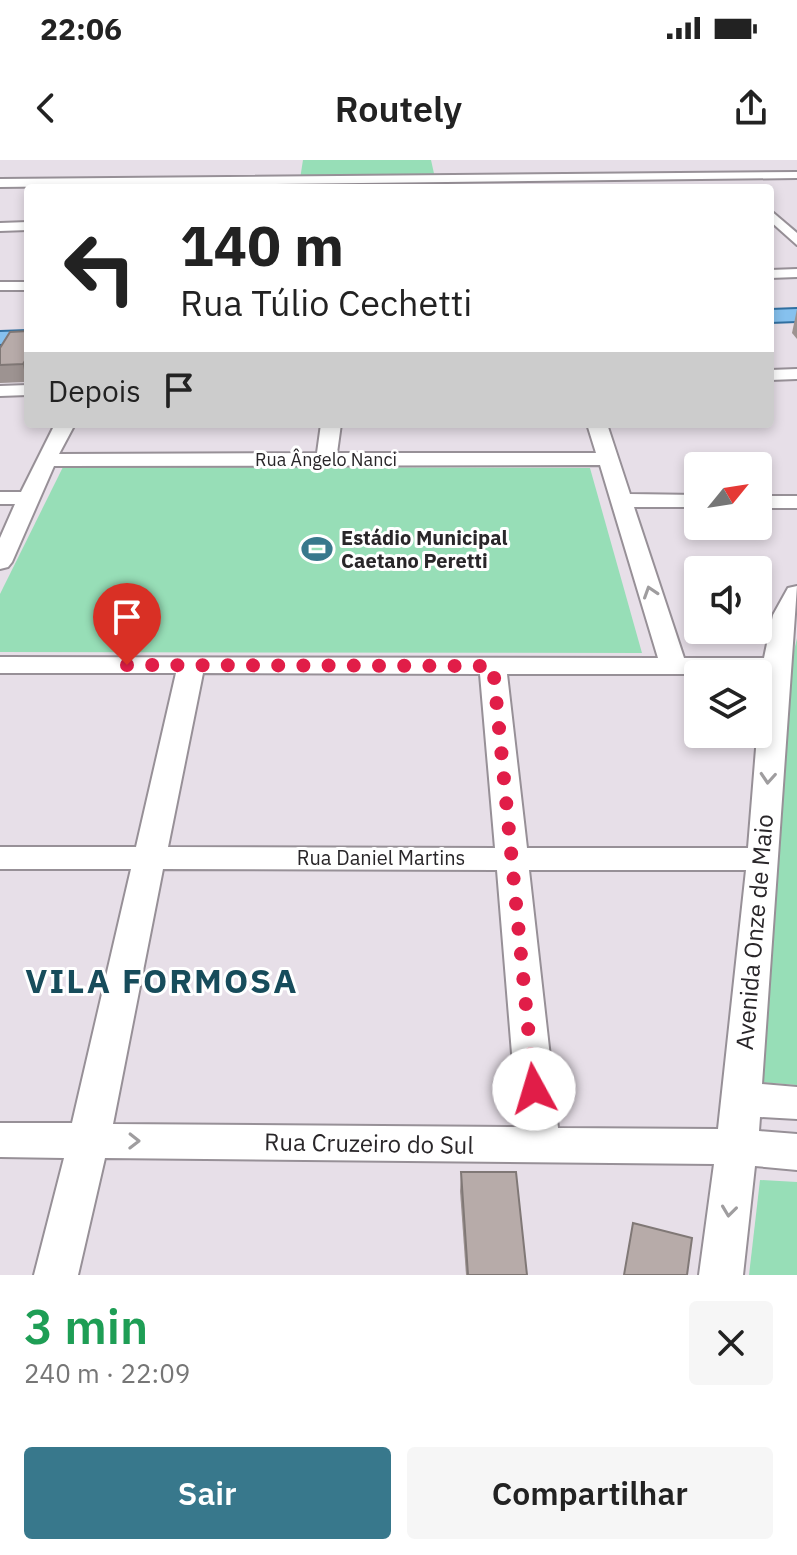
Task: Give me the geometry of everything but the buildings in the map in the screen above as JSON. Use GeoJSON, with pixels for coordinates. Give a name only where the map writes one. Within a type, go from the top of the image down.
{"type":"FeatureCollection","features":[{"type":"Feature","properties":{"kind":"main road"},"geometry":{"type":"LineString","coordinates":[[774,316],[797,315]]}},
{"type":"Feature","properties":{"kind":"main road"},"geometry":{"type":"LineString","coordinates":[[774,324],[797,324]]}},
{"type":"Feature","properties":{"kind":"main road"},"geometry":{"type":"LineString","coordinates":[[0,329],[24,329]]}},
{"type":"Feature","properties":{"kind":"main road"},"geometry":{"type":"LineString","coordinates":[[0,338],[24,337]]}},
{"type":"Feature","properties":{"kind":"street"},"geometry":{"type":"LineString","coordinates":[[577,160],[591,182]]}},
{"type":"Feature","properties":{"kind":"street"},"geometry":{"type":"LineString","coordinates":[[716,160],[740,184]]}},
{"type":"Feature","properties":{"kind":"street"},"geometry":{"type":"LineString","coordinates":[[3,178],[591,182],[797,175]]}},
{"type":"Feature","properties":{"kind":"street"},"geometry":{"type":"LineString","coordinates":[[774,217],[797,219]]}},
{"type":"Feature","properties":{"kind":"street"},"geometry":{"type":"LineString","coordinates":[[774,219],[797,241]]}},
{"type":"Feature","properties":{"kind":"street"},"geometry":{"type":"LineString","coordinates":[[0,227],[24,226]]}},
{"type":"Feature","properties":{"kind":"street"},"geometry":{"type":"LineString","coordinates":[[774,274],[796,274]]}},
{"type":"Feature","properties":{"kind":"street"},"geometry":{"type":"LineString","coordinates":[[0,286],[24,286]]}},
{"type":"Feature","properties":{"kind":"street"},"geometry":{"type":"LineString","coordinates":[[774,375],[797,375]]}},
{"type":"Feature","properties":{"kind":"street"},"geometry":{"type":"LineString","coordinates":[[0,391],[24,390]]}},
{"type":"Feature","properties":{"kind":"street"},"geometry":{"type":"LineString","coordinates":[[0,562],[31,498],[45,460],[63,428]]}},
{"type":"Feature","properties":{"kind":"street"},"geometry":{"type":"LineString","coordinates":[[326,460],[330,428]]}},
{"type":"Feature","properties":{"kind":"street"},"geometry":{"type":"LineString","coordinates":[[598,428],[674,667]]}},
{"type":"Feature","properties":{"kind":"street","name":"Rua Ângelo Nanci"},"geometry":{"type":"LineString","coordinates":[[45,460],[607,459]]}},
{"type":"Feature","properties":{"kind":"street"},"geometry":{"type":"LineString","coordinates":[[0,498],[31,498]]}},
{"type":"Feature","properties":{"kind":"street"},"geometry":{"type":"LineString","coordinates":[[621,500],[684,501]]}},
{"type":"Feature","properties":{"kind":"street"},"geometry":{"type":"LineString","coordinates":[[772,502],[797,502]]}},
{"type":"Feature","properties":{"kind":"street","name":"Avenida Onze de Maio"},"geometry":{"type":"LineString","coordinates":[[721,1275],[737,1147],[763,859],[776,666],[785,615],[797,593]]}},
{"type":"Feature","properties":{"kind":"street"},"geometry":{"type":"LineString","coordinates":[[0,665],[776,666]]}},
{"type":"Feature","properties":{"kind":"street"},"geometry":{"type":"LineString","coordinates":[[56,1275],[89,1140],[191,665]]}},
{"type":"Feature","properties":{"kind":"street"},"geometry":{"type":"LineString","coordinates":[[493,666],[540,1146]]}},
{"type":"Feature","properties":{"kind":"street","name":"Rua Daniel Martins"},"geometry":{"type":"LineString","coordinates":[[0,858],[763,859]]}},
{"type":"Feature","properties":{"kind":"street"},"geometry":{"type":"LineString","coordinates":[[741,1099],[797,1103]]}},
{"type":"Feature","properties":{"kind":"street","name":"Rua Cruzeiro do Sul"},"geometry":{"type":"LineString","coordinates":[[0,1140],[737,1147],[797,1152]]}},
{"type":"Feature","properties":{"kind":"green space"},"geometry":{"type":"Polygon","coordinates":[[[303,160],[431,160],[435,178],[300,179],[303,160]]]}},
{"type":"Feature","properties":{"kind":"green space","name":"Estádio Municipal Caetano Peretti"},"geometry":{"type":"Polygon","coordinates":[[[63,467],[590,468],[642,653],[0,652],[0,594],[63,467]]]}},
{"type":"Feature","properties":{"kind":"green space"},"geometry":{"type":"Polygon","coordinates":[[[797,638],[797,1085],[759,1082],[790,668],[797,638]]]}},
{"type":"Feature","properties":{"kind":"green space"},"geometry":{"type":"Polygon","coordinates":[[[760,1180],[797,1182],[797,1275],[749,1275],[760,1180]]]}},
{"type":"Feature","properties":{"kind":"place","name":"Estádio Municipal Caetano Peretti"},"geometry":{"type":"Point","coordinates":[317,549]}},
{"type":"Feature","properties":{"kind":"district","name":"VILA FORMOSA"},"geometry":{"type":"Point","coordinates":[162,981]}},
{"type":"Feature","properties":{"kind":"route"},"geometry":{"type":"LineString","coordinates":[[127,665],[493,666],[534,1089]]}}]}
